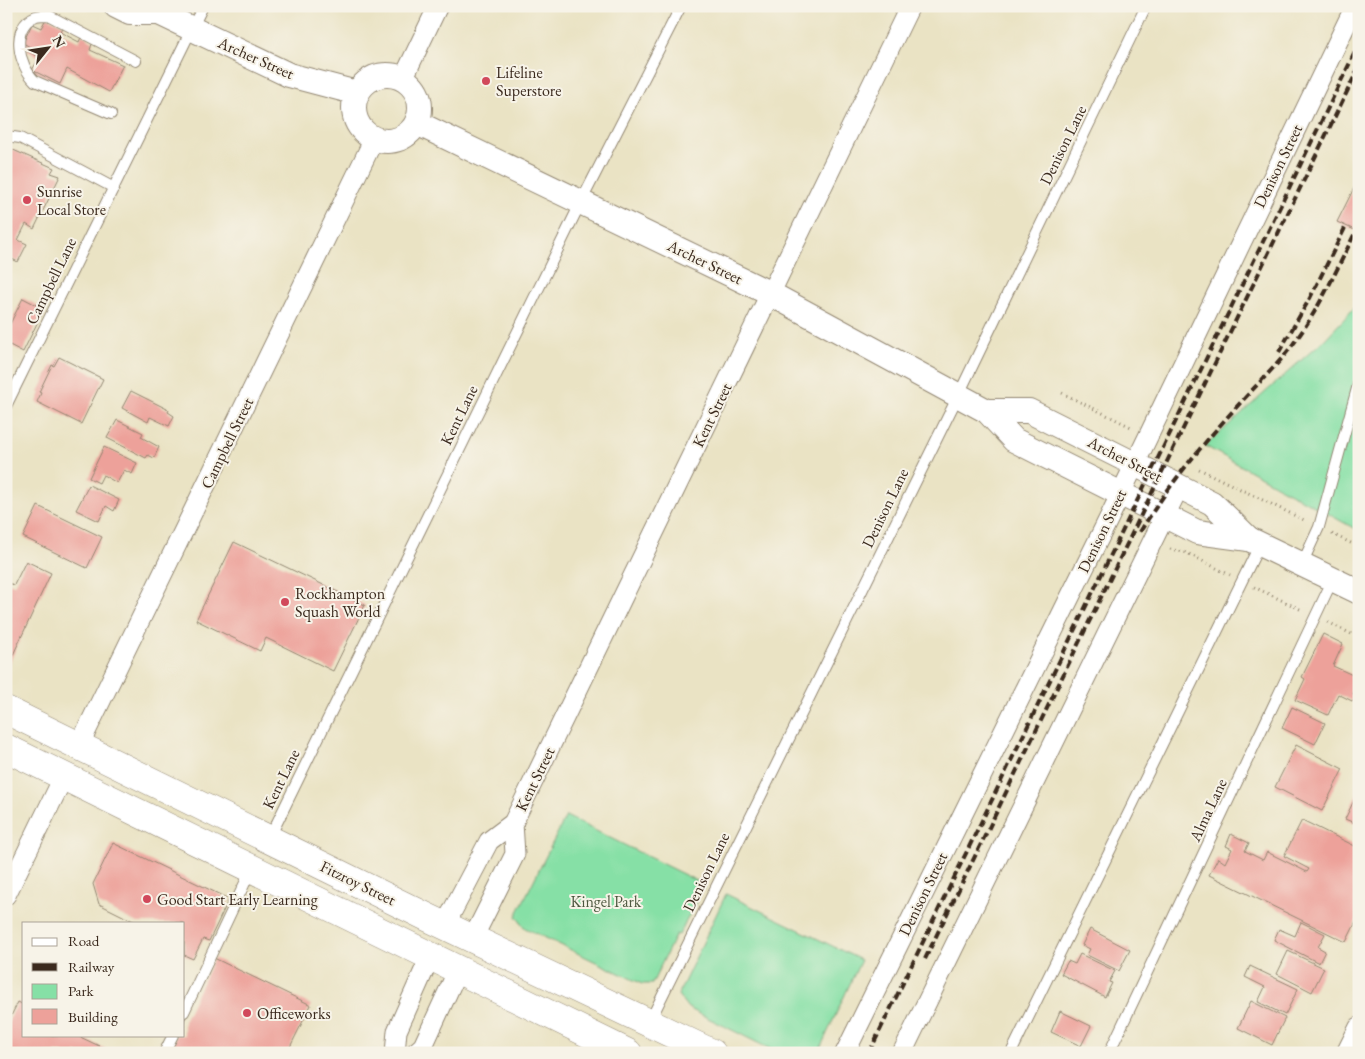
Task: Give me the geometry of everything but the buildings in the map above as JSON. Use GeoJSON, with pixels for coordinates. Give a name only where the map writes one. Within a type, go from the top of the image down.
{"type":"FeatureCollection","features":[{"type":"Feature","properties":{"kind":"main road","name":"Fitzroy Street"},"geometry":{"type":"LineString","coordinates":[[6,710],[269,840],[712,1053]]}},
{"type":"Feature","properties":{"kind":"main road"},"geometry":{"type":"LineString","coordinates":[[64,776],[79,746]]}},
{"type":"Feature","properties":{"kind":"main road"},"geometry":{"type":"LineString","coordinates":[[6,748],[628,1053]]}},
{"type":"Feature","properties":{"kind":"main road","name":"Kent Street"},"geometry":{"type":"LineString","coordinates":[[430,957],[445,925]]}},
{"type":"Feature","properties":{"kind":"main road","name":"Kent Street"},"geometry":{"type":"LineString","coordinates":[[458,970],[473,938]]}},
{"type":"Feature","properties":{"kind":"street","name":"Archer Street"},"geometry":{"type":"LineString","coordinates":[[116,6],[130,13],[157,10],[289,75],[357,94]]}},
{"type":"Feature","properties":{"kind":"street"},"geometry":{"type":"LineString","coordinates":[[403,79],[438,6]]}},
{"type":"Feature","properties":{"kind":"street","name":"Kent Street"},"geometry":{"type":"LineString","coordinates":[[445,925],[489,841],[513,823],[910,6]]}},
{"type":"Feature","properties":{"kind":"street","name":"Denison Street"},"geometry":{"type":"LineString","coordinates":[[845,1053],[1121,494],[1355,6]]}},
{"type":"Feature","properties":{"kind":"street"},"geometry":{"type":"LineString","coordinates":[[382,75],[393,75],[403,79],[413,87],[418,98],[420,111],[417,123],[409,133],[399,139],[386,141],[374,139],[358,125],[354,115],[354,104],[357,94],[363,85],[372,78],[382,75]]}},
{"type":"Feature","properties":{"kind":"street","name":"Archer Street"},"geometry":{"type":"LineString","coordinates":[[417,123],[771,294],[987,411],[1014,440],[1197,532],[1255,541]]}},
{"type":"Feature","properties":{"kind":"street","name":"Campbell Street"},"geometry":{"type":"LineString","coordinates":[[79,746],[374,139]]}},
{"type":"Feature","properties":{"kind":"street","name":"Archer Street"},"geometry":{"type":"LineString","coordinates":[[987,411],[1029,411],[1212,503],[1255,541],[1359,592]]}},
{"type":"Feature","properties":{"kind":"street"},"geometry":{"type":"LineString","coordinates":[[902,1053],[1179,487]]}},
{"type":"Feature","properties":{"kind":"street"},"geometry":{"type":"LineString","coordinates":[[6,895],[64,776]]}},
{"type":"Feature","properties":{"kind":"street","name":"Kent Street"},"geometry":{"type":"LineString","coordinates":[[473,938],[515,854],[513,823]]}},
{"type":"Feature","properties":{"kind":"street","name":"Kent Street"},"geometry":{"type":"LineString","coordinates":[[395,1053],[397,1031],[430,957]]}},
{"type":"Feature","properties":{"kind":"street","name":"Kent Street"},"geometry":{"type":"LineString","coordinates":[[415,1053],[422,1046],[458,970]]}},
{"type":"Feature","properties":{"kind":"street"},"geometry":{"type":"LineString","coordinates":[[1346,1053],[1359,1027]]}},
{"type":"Feature","properties":{"kind":"lane","name":"Campbell Lane"},"geometry":{"type":"LineString","coordinates":[[6,406],[203,6]]}},
{"type":"Feature","properties":{"kind":"lane","name":"Kent Lane"},"geometry":{"type":"LineString","coordinates":[[269,840],[581,202],[680,6]]}},
{"type":"Feature","properties":{"kind":"lane","name":"Denison Lane"},"geometry":{"type":"LineString","coordinates":[[649,1023],[958,396],[1146,6]]}},
{"type":"Feature","properties":{"kind":"lane"},"geometry":{"type":"LineString","coordinates":[[111,114],[35,81],[28,74],[19,47],[21,32],[26,24],[36,16],[48,15],[136,61]]}},
{"type":"Feature","properties":{"kind":"lane"},"geometry":{"type":"LineString","coordinates":[[6,136],[20,138],[114,188]]}},
{"type":"Feature","properties":{"kind":"lane"},"geometry":{"type":"LineString","coordinates":[[1302,564],[1319,527],[1359,381]]}},
{"type":"Feature","properties":{"kind":"lane"},"geometry":{"type":"LineString","coordinates":[[1011,1053],[1242,582],[1255,541]]}},
{"type":"Feature","properties":{"kind":"lane","name":"Alma Lane"},"geometry":{"type":"LineString","coordinates":[[1109,1053],[1333,579]]}},
{"type":"Feature","properties":{"kind":"lane"},"geometry":{"type":"LineString","coordinates":[[185,1010],[252,869]]}},
{"type":"Feature","properties":{"kind":"lane"},"geometry":{"type":"LineString","coordinates":[[164,1053],[172,1036]]}},
{"type":"Feature","properties":{"kind":"path"},"geometry":{"type":"LineString","coordinates":[[1062,392],[1131,427],[1136,419]]}},
{"type":"Feature","properties":{"kind":"path"},"geometry":{"type":"LineString","coordinates":[[1199,469],[1359,547]]}},
{"type":"Feature","properties":{"kind":"path"},"geometry":{"type":"LineString","coordinates":[[1166,548],[1187,553],[1242,582],[1359,638]]}},
{"type":"Feature","properties":{"kind":"green space"},"geometry":{"type":"Polygon","coordinates":[[[1359,303],[1359,531],[1205,446],[1325,339],[1359,303]]]}},
{"type":"Feature","properties":{"kind":"green space","name":"Kingel Park"},"geometry":{"type":"Polygon","coordinates":[[[566,816],[705,885],[679,935],[676,934],[652,984],[642,984],[525,928],[516,916],[566,816]]]}},
{"type":"Feature","properties":{"kind":"green space"},"geometry":{"type":"Polygon","coordinates":[[[726,894],[861,960],[818,1053],[778,1053],[688,1008],[678,995],[726,894]]]}},
{"type":"Feature","properties":{"kind":"railway"},"geometry":{"type":"LineString","coordinates":[[869,1053],[1359,44]]}},
{"type":"Feature","properties":{"kind":"railway"},"geometry":{"type":"LineString","coordinates":[[925,959],[1359,67]]}},
{"type":"Feature","properties":{"kind":"railway"},"geometry":{"type":"LineString","coordinates":[[1279,352],[1310,298],[1345,228]]}},
{"type":"Feature","properties":{"kind":"railway"},"geometry":{"type":"LineString","coordinates":[[1140,532],[1188,463],[1296,340],[1335,274],[1355,233]]}},
{"type":"Feature","properties":{"kind":"place","name":"Lifeline Superstore"},"geometry":{"type":"Point","coordinates":[486,81]}},
{"type":"Feature","properties":{"kind":"place","name":"Sunrise Local Store"},"geometry":{"type":"Point","coordinates":[27,200]}},
{"type":"Feature","properties":{"kind":"place","name":"Rockhampton Squash World"},"geometry":{"type":"Point","coordinates":[285,602]}},
{"type":"Feature","properties":{"kind":"place","name":"Good Start Early Learning"},"geometry":{"type":"Point","coordinates":[147,899]}},
{"type":"Feature","properties":{"kind":"place","name":"Officeworks"},"geometry":{"type":"Point","coordinates":[247,1013]}}]}
